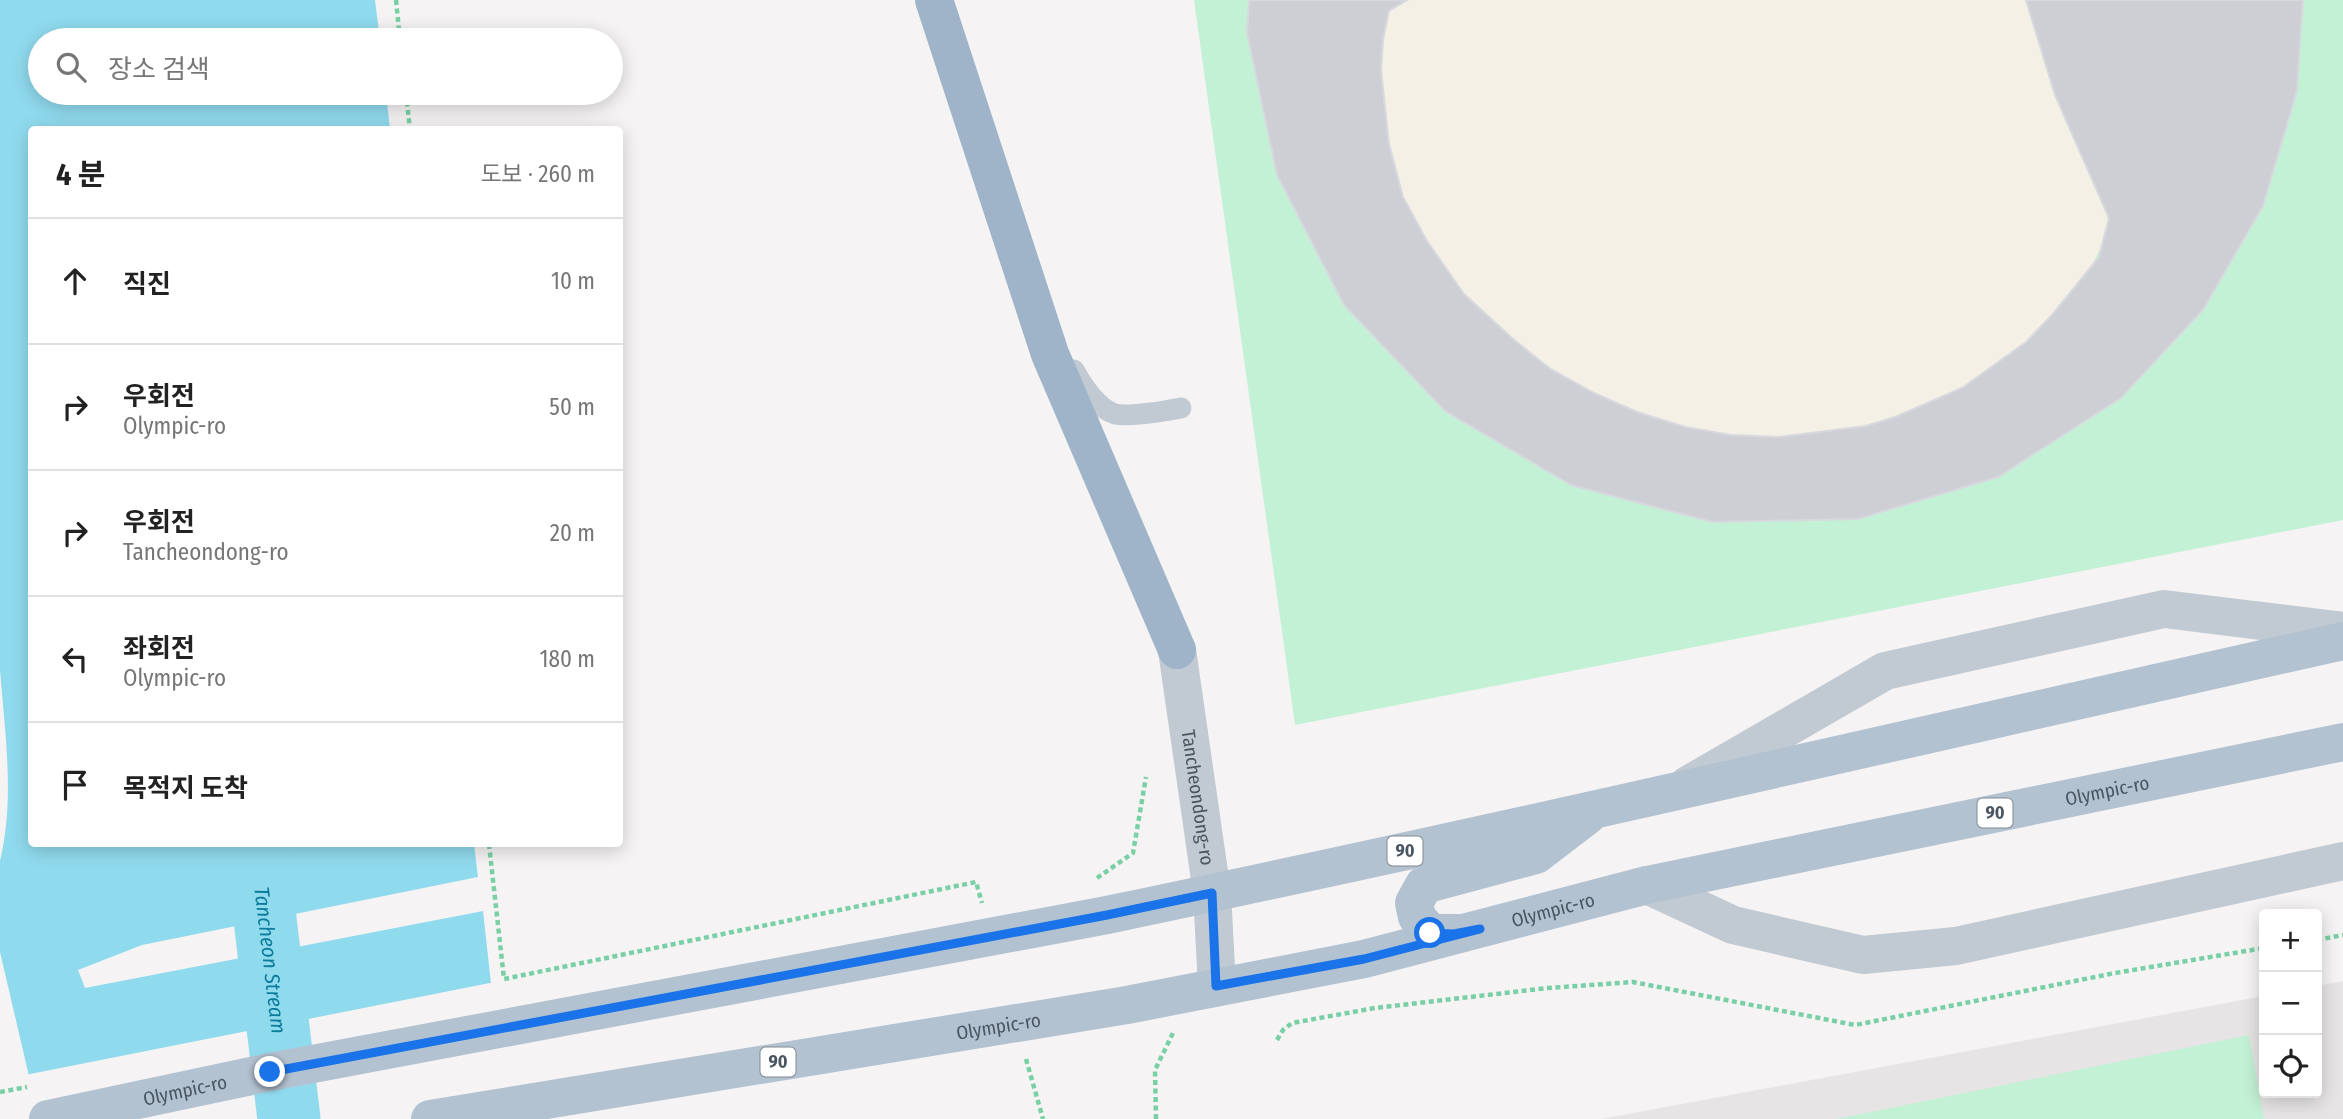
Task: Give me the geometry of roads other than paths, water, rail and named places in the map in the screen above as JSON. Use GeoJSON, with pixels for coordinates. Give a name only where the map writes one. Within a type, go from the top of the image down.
{"type":"FeatureCollection","features":[{"type":"Feature","properties":{"kind":"highway"},"geometry":{"type":"LineString","coordinates":[[934,0],[1050,354],[1177,650]]}},
{"type":"Feature","properties":{"kind":"main road","name":"Olympic-ro"},"geometry":{"type":"LineString","coordinates":[[48,1119],[270,1072],[1107,915],[1597,809],[2343,641]]}},
{"type":"Feature","properties":{"kind":"main road","name":"Olympic-ro"},"geometry":{"type":"LineString","coordinates":[[430,1119],[1127,1005],[1364,959],[1647,885],[2343,742]]}},
{"type":"Feature","properties":{"kind":"main road"},"geometry":{"type":"LineString","coordinates":[[1480,929],[1454,934],[1430,933],[1418,917],[1414,904],[1424,885],[1536,855],[1597,809]]}},
{"type":"Feature","properties":{"kind":"street","name":"Olympic-ro"},"geometry":{"type":"LineString","coordinates":[[1680,790],[1885,671],[2164,609],[2343,631]]}},
{"type":"Feature","properties":{"kind":"street","name":"Tancheondong-ro"},"geometry":{"type":"LineString","coordinates":[[1177,650],[1212,893],[1216,986]]}},
{"type":"Feature","properties":{"kind":"street"},"geometry":{"type":"LineString","coordinates":[[1647,885],[1733,925],[1863,955],[1956,946],[2343,861]]}},
{"type":"Feature","properties":{"kind":"lane"},"geometry":{"type":"LineString","coordinates":[[949,0],[1063,350],[1087,393],[1114,414],[1181,408]]}},
{"type":"Feature","properties":{"kind":"water","name":"Tancheon Stream"},"geometry":{"type":"Polygon","coordinates":[[[0,0],[375,0],[378,28],[28,28],[28,105],[387,105],[390,126],[28,126],[28,847],[474,847],[478,877],[142,945],[78,970],[85,988],[483,911],[506,1119],[39,1119],[0,952],[0,861],[5,838],[8,790],[0,670],[0,0]]]}},
{"type":"Feature","properties":{"kind":"waterway","name":"Tancheon Stream"},"geometry":{"type":"LineString","coordinates":[[256,847],[289,1119]]}}]}
